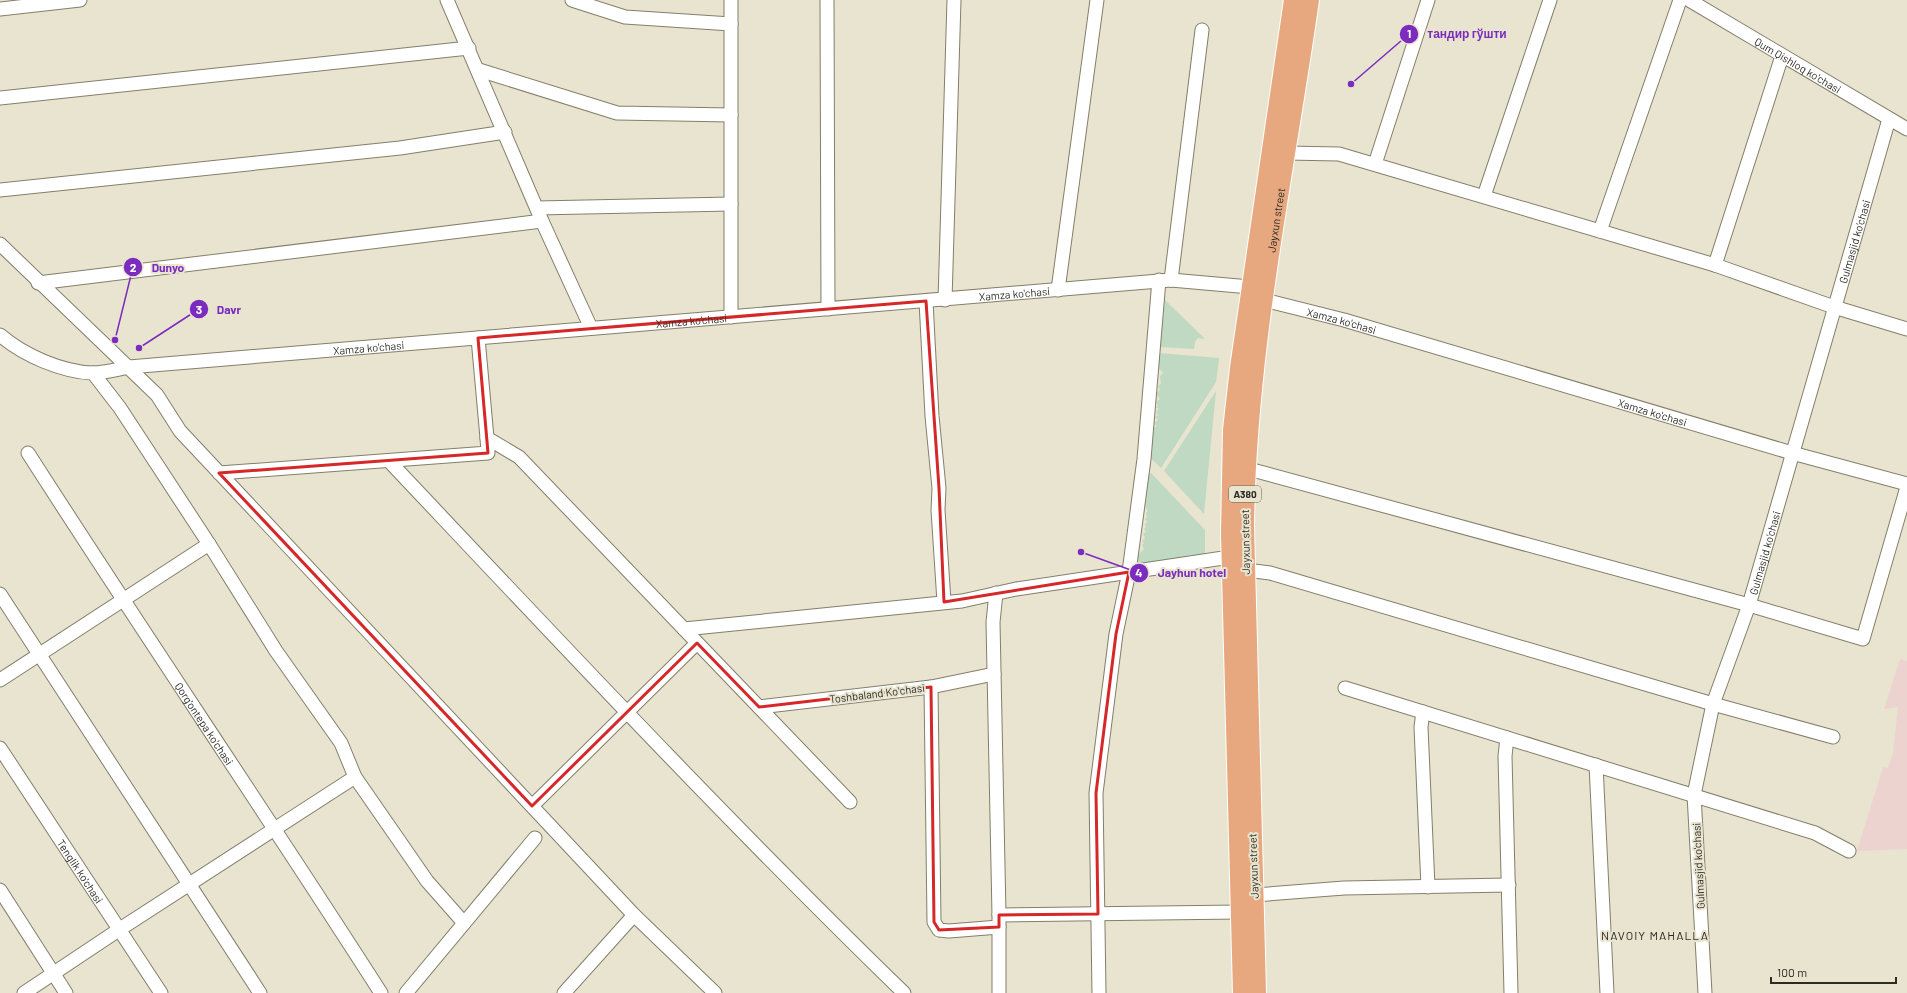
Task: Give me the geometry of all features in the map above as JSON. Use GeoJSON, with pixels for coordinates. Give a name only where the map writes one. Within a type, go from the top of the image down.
{"type":"FeatureCollection","features":[{"type":"Feature","properties":{"kind":"highway","name":"Jayxun street"},"geometry":{"type":"LineString","coordinates":[[1242,993],[1230,557],[1232,430],[1250,287],[1293,0]]}},
{"type":"Feature","properties":{"kind":"highway","name":"Jayxun street"},"geometry":{"type":"LineString","coordinates":[[1257,993],[1246,570],[1246,468],[1256,356],[1310,0]]}},
{"type":"Feature","properties":{"kind":"street"},"geometry":{"type":"LineString","coordinates":[[0,9],[80,0]]}},
{"type":"Feature","properties":{"kind":"street"},"geometry":{"type":"LineString","coordinates":[[447,0],[479,70],[542,221],[591,328]]}},
{"type":"Feature","properties":{"kind":"street"},"geometry":{"type":"LineString","coordinates":[[572,0],[625,17],[731,24]]}},
{"type":"Feature","properties":{"kind":"street"},"geometry":{"type":"LineString","coordinates":[[731,0],[731,317]]}},
{"type":"Feature","properties":{"kind":"street"},"geometry":{"type":"LineString","coordinates":[[827,0],[828,309]]}},
{"type":"Feature","properties":{"kind":"street"},"geometry":{"type":"LineString","coordinates":[[945,300],[954,0]]}},
{"type":"Feature","properties":{"kind":"street"},"geometry":{"type":"LineString","coordinates":[[1058,290],[1097,0]]}},
{"type":"Feature","properties":{"kind":"street"},"geometry":{"type":"LineString","coordinates":[[1375,164],[1428,0]]}},
{"type":"Feature","properties":{"kind":"street"},"geometry":{"type":"LineString","coordinates":[[1484,196],[1550,0]]}},
{"type":"Feature","properties":{"kind":"street"},"geometry":{"type":"LineString","coordinates":[[1600,231],[1680,0]]}},
{"type":"Feature","properties":{"kind":"street","name":"Qum Qishloq ko'chasi"},"geometry":{"type":"LineString","coordinates":[[1689,0],[1907,129]]}},
{"type":"Feature","properties":{"kind":"street"},"geometry":{"type":"LineString","coordinates":[[1099,993],[1096,793],[1116,634],[1130,572],[1165,280],[1202,30]]}},
{"type":"Feature","properties":{"kind":"street"},"geometry":{"type":"LineString","coordinates":[[0,98],[469,48]]}},
{"type":"Feature","properties":{"kind":"street"},"geometry":{"type":"LineString","coordinates":[[1715,265],[1782,56]]}},
{"type":"Feature","properties":{"kind":"street"},"geometry":{"type":"LineString","coordinates":[[479,70],[617,113],[731,115]]}},
{"type":"Feature","properties":{"kind":"street","name":"Gulmasjid ko'chasi"},"geometry":{"type":"LineString","coordinates":[[1705,993],[1694,795],[1713,704],[1749,605],[1834,307],[1890,119]]}},
{"type":"Feature","properties":{"kind":"street"},"geometry":{"type":"LineString","coordinates":[[0,190],[400,148],[505,132]]}},
{"type":"Feature","properties":{"kind":"street"},"geometry":{"type":"LineString","coordinates":[[1286,153],[1339,154],[1375,164],[1715,265],[1834,307],[1907,329]]}},
{"type":"Feature","properties":{"kind":"street"},"geometry":{"type":"LineString","coordinates":[[537,208],[731,204]]}},
{"type":"Feature","properties":{"kind":"street"},"geometry":{"type":"LineString","coordinates":[[38,283],[542,221]]}},
{"type":"Feature","properties":{"kind":"street"},"geometry":{"type":"LineString","coordinates":[[0,244],[38,283],[157,395],[180,431],[219,473],[634,915],[716,993]]}},
{"type":"Feature","properties":{"kind":"street","name":"Xamza ko'chasi"},"geometry":{"type":"LineString","coordinates":[[93,373],[129,367],[945,300],[1165,280],[1250,287],[1264,300],[1344,320],[1792,453],[1907,485]]}},
{"type":"Feature","properties":{"kind":"street"},"geometry":{"type":"LineString","coordinates":[[926,301],[932,416],[940,488],[938,510],[944,602]]}},
{"type":"Feature","properties":{"kind":"street"},"geometry":{"type":"LineString","coordinates":[[219,473],[488,453],[478,338]]}},
{"type":"Feature","properties":{"kind":"street"},"geometry":{"type":"LineString","coordinates":[[1,339],[56,366],[93,373],[120,408],[209,544],[276,652],[341,742],[355,777],[427,881],[464,923]]}},
{"type":"Feature","properties":{"kind":"street"},"geometry":{"type":"LineString","coordinates":[[487,438],[519,457],[850,802]]}},
{"type":"Feature","properties":{"kind":"street","name":"Qorg'ontepa ko'chasi"},"geometry":{"type":"LineString","coordinates":[[28,453],[382,993]]}},
{"type":"Feature","properties":{"kind":"street"},"geometry":{"type":"LineString","coordinates":[[389,461],[626,713],[800,892],[904,993]]}},
{"type":"Feature","properties":{"kind":"street"},"geometry":{"type":"LineString","coordinates":[[1246,468],[1749,605],[1863,639],[1907,485]]}},
{"type":"Feature","properties":{"kind":"street"},"geometry":{"type":"LineString","coordinates":[[0,680],[209,544]]}},
{"type":"Feature","properties":{"kind":"street"},"geometry":{"type":"LineString","coordinates":[[684,629],[962,601],[1130,572],[1230,557]]}},
{"type":"Feature","properties":{"kind":"street"},"geometry":{"type":"LineString","coordinates":[[1246,570],[1270,572],[1713,704],[1833,737]]}},
{"type":"Feature","properties":{"kind":"street"},"geometry":{"type":"LineString","coordinates":[[0,594],[260,993]]}},
{"type":"Feature","properties":{"kind":"street"},"geometry":{"type":"LineString","coordinates":[[996,594],[993,622],[999,993]]}},
{"type":"Feature","properties":{"kind":"street"},"geometry":{"type":"LineString","coordinates":[[532,806],[697,643]]}},
{"type":"Feature","properties":{"kind":"street","name":"Toshbaland Koʻchasi"},"geometry":{"type":"LineString","coordinates":[[759,707],[931,687],[994,674]]}},
{"type":"Feature","properties":{"kind":"street"},"geometry":{"type":"LineString","coordinates":[[931,687],[934,922],[939,930],[949,931],[999,921],[1098,914],[1239,912]]}},
{"type":"Feature","properties":{"kind":"street"},"geometry":{"type":"LineString","coordinates":[[1345,688],[1815,833],[1849,851]]}},
{"type":"Feature","properties":{"kind":"street"},"geometry":{"type":"LineString","coordinates":[[1423,712],[1421,727],[1428,887]]}},
{"type":"Feature","properties":{"kind":"street"},"geometry":{"type":"LineString","coordinates":[[1507,738],[1505,756],[1511,993]]}},
{"type":"Feature","properties":{"kind":"street","name":"Tenglik ko'chasi"},"geometry":{"type":"LineString","coordinates":[[0,748],[161,993]]}},
{"type":"Feature","properties":{"kind":"street"},"geometry":{"type":"LineString","coordinates":[[1596,766],[1607,993]]}},
{"type":"Feature","properties":{"kind":"street"},"geometry":{"type":"LineString","coordinates":[[24,993],[355,777]]}},
{"type":"Feature","properties":{"kind":"street"},"geometry":{"type":"LineString","coordinates":[[406,993],[535,838]]}},
{"type":"Feature","properties":{"kind":"street"},"geometry":{"type":"LineString","coordinates":[[1255,895],[1344,888],[1509,885]]}},
{"type":"Feature","properties":{"kind":"street"},"geometry":{"type":"LineString","coordinates":[[0,890],[66,993]]}},
{"type":"Feature","properties":{"kind":"street"},"geometry":{"type":"LineString","coordinates":[[564,993],[634,915]]}},
{"type":"Feature","properties":{"kind":"highlighted area"},"geometry":{"type":"Polygon","coordinates":[[[926,301],[939,488],[944,602],[1129,572],[1116,634],[1096,793],[1098,914],[999,915],[999,927],[939,930],[934,922],[931,687],[759,707],[697,643],[532,806],[219,473],[488,453],[478,338],[926,301]]]}},
{"type":"Feature","properties":{"kind":"shaded area"},"geometry":{"type":"Polygon","coordinates":[[[1900,659],[1907,661],[1907,849],[1857,851],[1883,767],[1888,768],[1893,753],[1898,707],[1884,709],[1900,659]]]}},
{"type":"Feature","properties":{"kind":"green space"},"geometry":{"type":"Polygon","coordinates":[[[1165,300],[1205,339],[1198,338],[1195,342],[1194,349],[1160,347],[1165,300]]]}},
{"type":"Feature","properties":{"kind":"green space"},"geometry":{"type":"Polygon","coordinates":[[[1159,353],[1219,358],[1216,382],[1161,468],[1148,456],[1151,429],[1157,426],[1154,423],[1158,420],[1155,417],[1158,415],[1156,412],[1159,409],[1156,407],[1158,405],[1156,402],[1160,399],[1156,393],[1160,390],[1158,386],[1161,384],[1160,376],[1163,373],[1158,367],[1159,353]]]}},
{"type":"Feature","properties":{"kind":"green space"},"geometry":{"type":"Polygon","coordinates":[[[1216,391],[1204,514],[1164,471],[1216,391]]]}},
{"type":"Feature","properties":{"kind":"green space"},"geometry":{"type":"Polygon","coordinates":[[[1151,473],[1205,530],[1205,556],[1142,566],[1137,563],[1137,556],[1144,549],[1142,545],[1144,543],[1142,541],[1145,538],[1143,534],[1146,532],[1144,529],[1147,522],[1145,519],[1147,517],[1146,513],[1148,511],[1142,502],[1145,475],[1151,473]]]}},
{"type":"Feature","properties":{"kind":"place","name":"тандир гўшти"},"geometry":{"type":"Point","coordinates":[1351,84]}},
{"type":"Feature","properties":{"kind":"place","name":"Dunyo"},"geometry":{"type":"Point","coordinates":[115,340]}},
{"type":"Feature","properties":{"kind":"place","name":"Davr"},"geometry":{"type":"Point","coordinates":[139,348]}},
{"type":"Feature","properties":{"kind":"place","name":"Jayhun hotel"},"geometry":{"type":"Point","coordinates":[1081,552]}},
{"type":"Feature","properties":{"kind":"district","name":"NAVOIY MAHALLA"},"geometry":{"type":"Point","coordinates":[1655,935]}}]}
